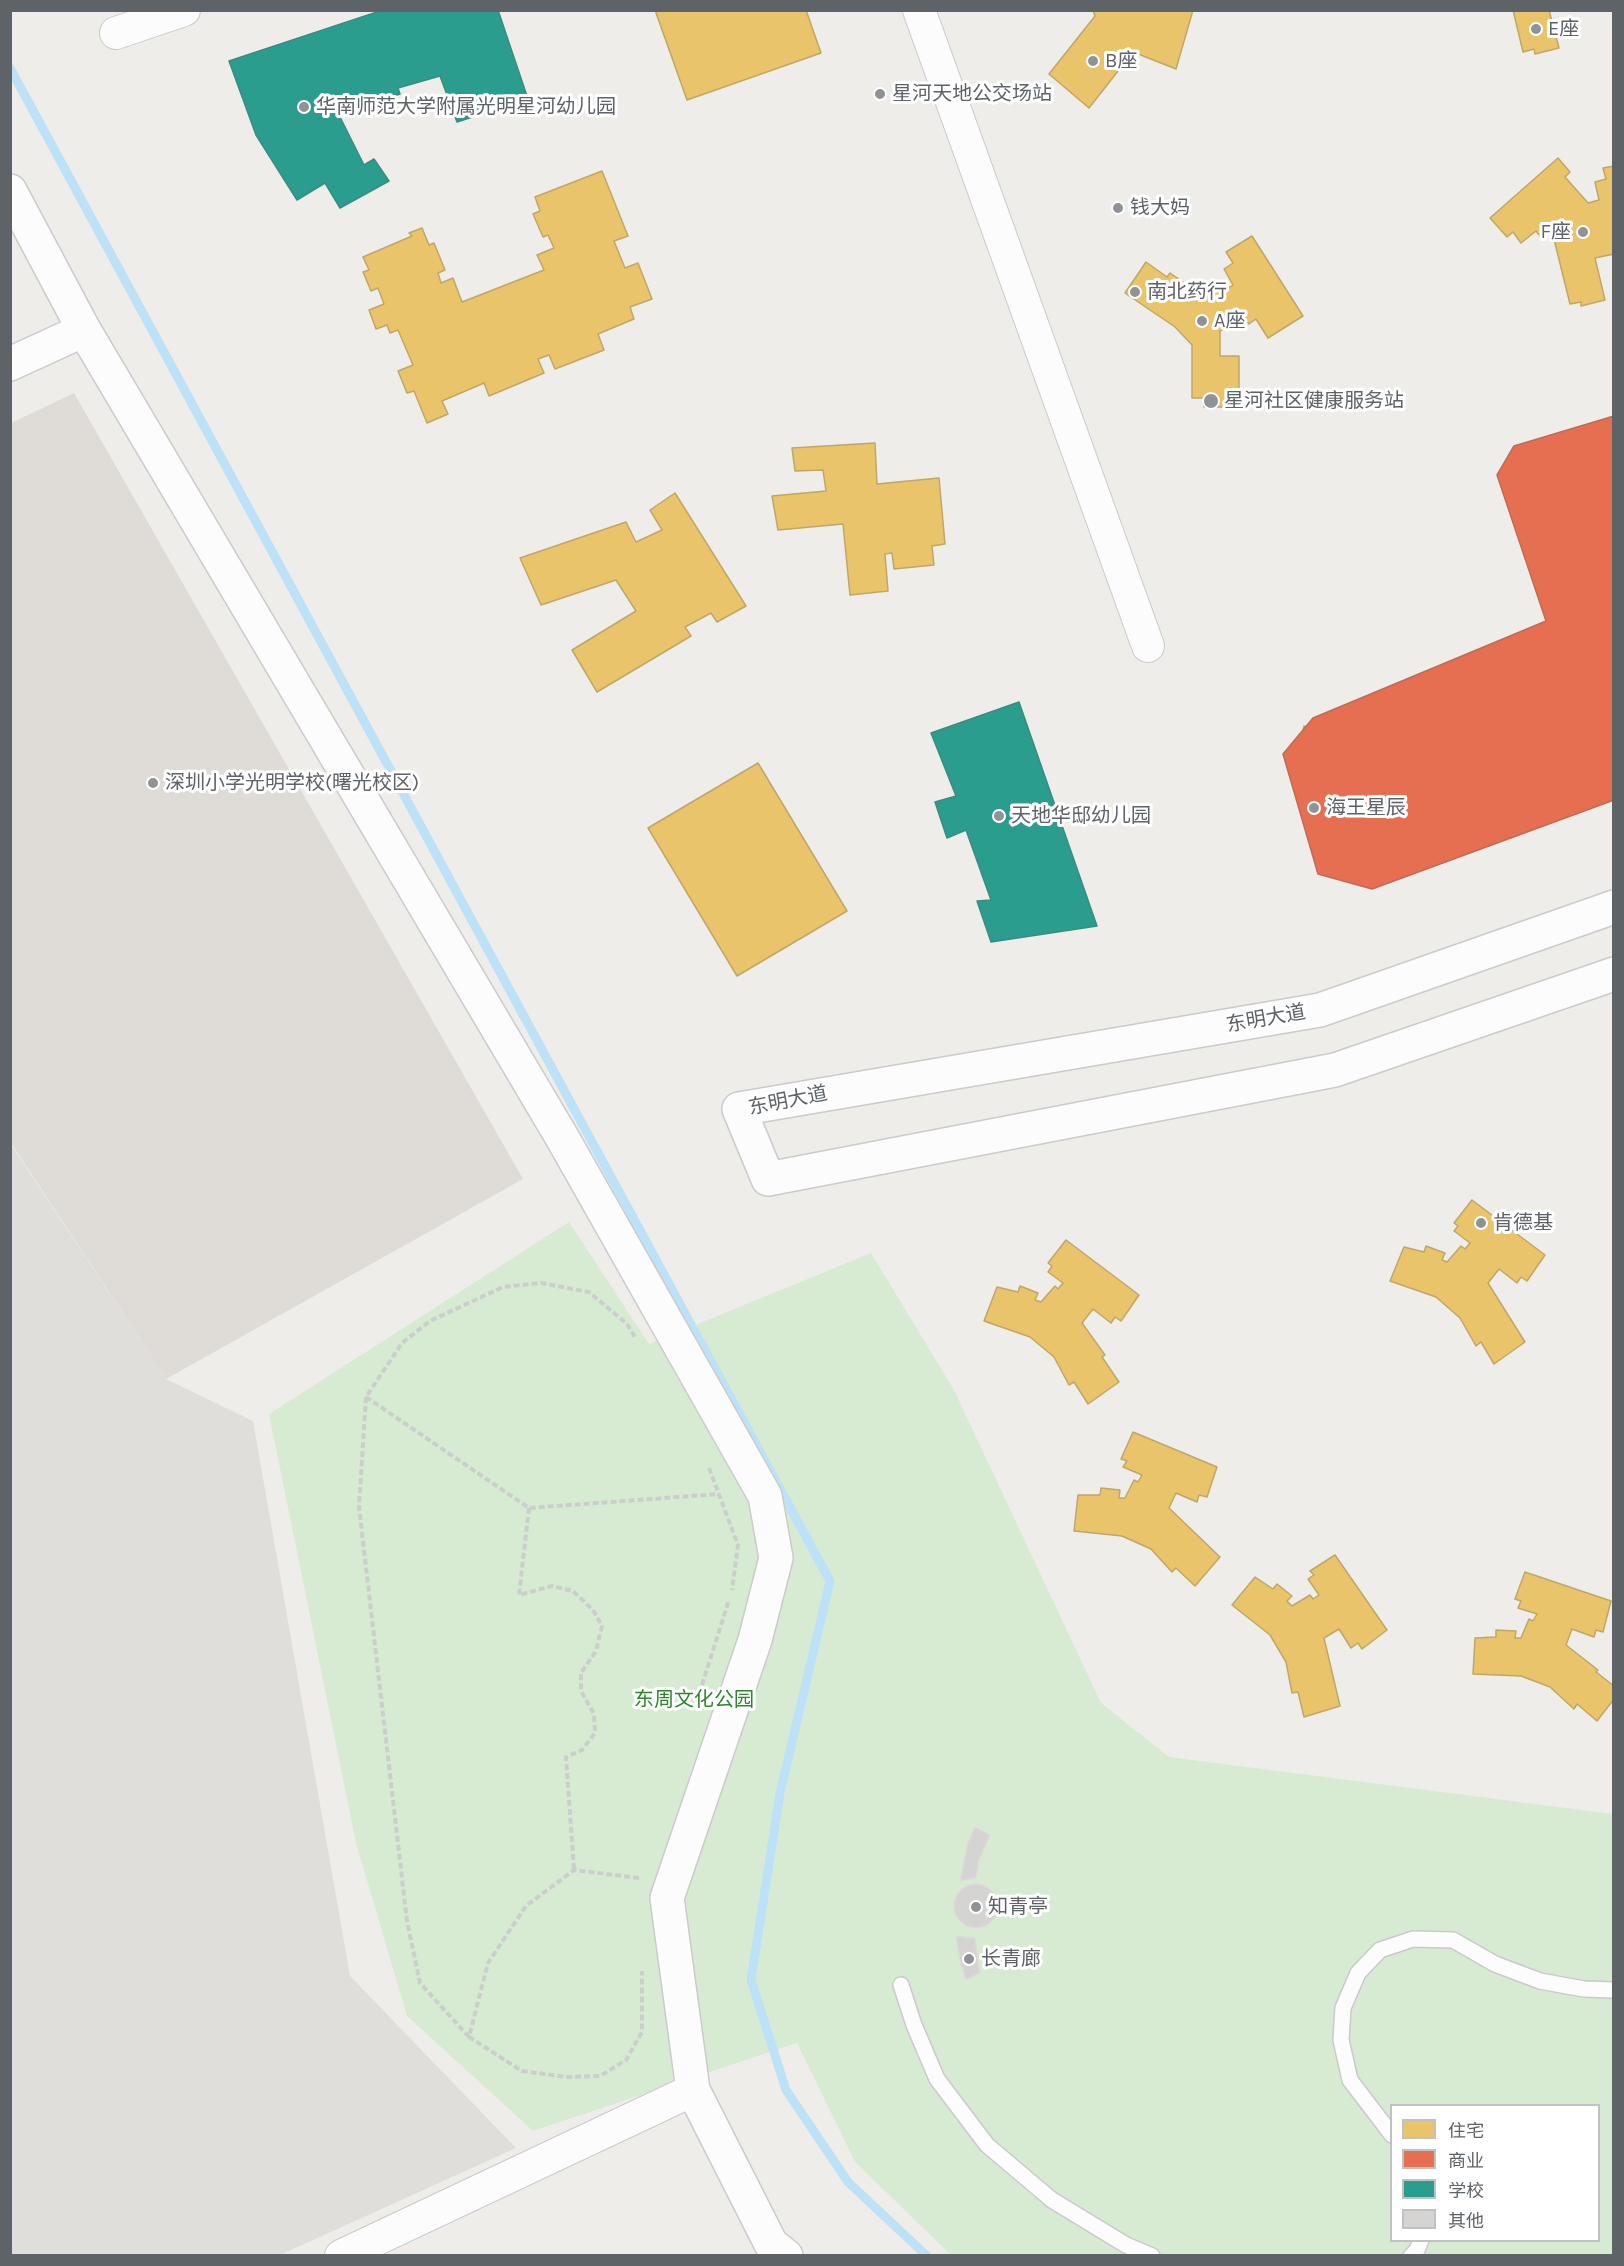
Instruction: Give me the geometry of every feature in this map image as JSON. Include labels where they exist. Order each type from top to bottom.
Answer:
[{"type":"street","points":[[117,33],[184,10]]},
{"type":"street","points":[[919,10],[1148,646]]},
{"type":"street","points":[[10,191],[84,330],[562,1138],[765,1496],[776,1558],[755,1640],[667,1898],[693,2091],[771,2244],[786,2256]]},
{"type":"street","points":[[10,364],[84,330]]},
{"type":"street","name":"东明大道","points":[[1614,907],[1320,1010],[740,1109],[768,1179],[1335,1070],[1614,974]]},
{"type":"street","points":[[341,2256],[693,2091]]},
{"type":"lane","points":[[1390,2133],[1366,2105],[1350,2080],[1341,2040],[1343,2008],[1354,1982],[1358,1973],[1380,1950],[1413,1939],[1453,1940],[1495,1964],[1540,1981],[1584,1989],[1614,1990]]},
{"type":"lane","points":[[901,1985],[914,2025],[937,2079],[987,2145],[1052,2200],[1126,2245],[1152,2256]]},
{"type":"lane","points":[[1411,2256],[1421,2242]]},
{"type":"path","points":[[638,1343],[627,1324],[589,1292],[541,1283],[503,1287],[430,1321],[402,1343],[366,1397],[359,1507],[407,1921],[420,1983],[469,2037],[522,2071],[567,2078],[600,2076],[626,2060],[642,2032],[642,1967]]},
{"type":"path","points":[[366,1397],[529,1508],[719,1494]]},
{"type":"path","points":[[699,1696],[731,1593],[738,1545],[708,1466]]},
{"type":"path","points":[[529,1508],[519,1594],[552,1586],[573,1591],[593,1610],[602,1626],[596,1651],[581,1673],[581,1691],[594,1714],[595,1733],[582,1750],[566,1757],[574,1870]]},
{"type":"path","points":[[469,2037],[488,1963],[526,1906],[574,1870],[672,1883]]},
{"type":"shaded area","name":"深圳小学光明学校(曙光校区)","points":[[74,393],[523,1179],[166,1379],[11,1143],[11,423]]},
{"type":"shaded area","points":[[10,1143],[166,1379],[253,1421],[350,1976],[516,2148],[280,2255],[11,2255]]},
{"type":"green space","name":"东周文化公园","points":[[569,1222],[649,1344],[871,1253],[954,1390],[1101,1703],[1169,1757],[1613,1814],[1613,2255],[951,2255],[855,2162],[797,2043],[533,2131],[407,2016],[356,1843],[269,1414]]},
{"type":"building: 住宅","points":[[655,10],[806,10],[821,53],[687,100]]},
{"type":"building: 住宅","name":"B座","points":[[1093,10],[1193,10],[1176,69],[1133,52],[1089,108],[1049,74],[1095,16]]},
{"type":"building: 住宅","name":"E座","points":[[1513,10],[1549,10],[1559,48],[1535,54],[1534,49],[1523,52]]},
{"type":"building: 住宅","name":"F座","points":[[1558,158],[1570,172],[1565,177],[1588,203],[1599,200],[1595,182],[1606,179],[1603,168],[1614,166],[1614,254],[1595,258],[1605,300],[1581,306],[1581,302],[1570,304],[1551,227],[1540,236],[1536,231],[1521,243],[1513,232],[1507,237],[1490,218]]},
{"type":"building: 住宅","points":[[602,171],[628,236],[614,241],[625,268],[638,263],[652,299],[630,307],[634,319],[598,334],[604,350],[555,369],[549,355],[538,359],[544,373],[489,396],[484,383],[442,401],[448,414],[427,423],[414,391],[407,393],[398,371],[413,365],[398,330],[390,333],[387,325],[376,329],[369,310],[384,304],[378,288],[371,291],[363,272],[369,270],[363,257],[412,236],[409,233],[422,228],[429,245],[434,243],[445,270],[438,273],[441,283],[453,278],[462,302],[544,270],[537,255],[554,248],[548,235],[543,237],[533,214],[540,211],[535,197]]},
{"type":"building: 住宅","name":"A座","points":[[1252,236],[1303,316],[1268,338],[1256,319],[1249,324],[1244,316],[1220,331],[1220,356],[1239,356],[1239,395],[1226,395],[1226,407],[1204,407],[1204,398],[1192,398],[1192,345],[1175,327],[1125,293],[1146,262],[1167,277],[1170,273],[1204,296],[1218,288],[1221,293],[1233,285],[1224,269],[1233,263],[1226,252]]},
{"type":"building: 住宅","points":[[875,443],[877,484],[939,478],[945,544],[932,546],[934,565],[894,569],[892,553],[885,554],[888,591],[850,595],[843,524],[778,530],[772,496],[826,491],[823,470],[795,471],[792,448]]},
{"type":"building: 住宅","points":[[1567,451],[1578,460],[1584,453],[1598,464],[1600,460],[1605,464],[1575,500],[1590,513],[1614,508],[1614,545],[1612,537],[1602,539],[1601,533],[1584,537],[1581,527],[1564,513],[1551,529],[1541,520],[1537,526],[1517,510]]},
{"type":"building: 住宅","points":[[675,493],[746,606],[717,622],[711,613],[685,627],[691,636],[597,692],[572,650],[636,611],[616,580],[541,605],[520,558],[626,522],[636,542],[662,530],[650,510]]},
{"type":"building: 住宅","points":[[1614,694],[1614,750],[1597,754],[1584,701]]},
{"type":"building: 住宅","points":[[1376,699],[1460,721],[1453,752],[1449,751],[1445,764],[1430,760],[1425,773],[1413,769],[1409,800],[1436,788],[1448,826],[1370,860],[1358,831],[1365,829],[1361,820],[1381,811],[1392,817],[1397,801],[1311,780],[1314,767],[1296,762],[1304,726],[1367,743]]},
{"type":"building: 住宅","points":[[758,763],[847,911],[737,976],[648,828]]},
{"type":"building: 住宅","points":[[1472,1200],[1545,1255],[1527,1281],[1521,1277],[1517,1283],[1499,1269],[1488,1283],[1525,1342],[1494,1364],[1481,1342],[1476,1346],[1460,1318],[1436,1297],[1390,1281],[1404,1247],[1424,1252],[1426,1246],[1445,1253],[1442,1260],[1447,1262],[1461,1246],[1465,1249],[1470,1243],[1454,1231],[1458,1226],[1454,1223]]},
{"type":"building: 住宅","points":[[1066,1240],[1139,1295],[1121,1321],[1115,1317],[1111,1323],[1093,1309],[1082,1323],[1105,1355],[1102,1357],[1119,1382],[1088,1404],[1074,1382],[1069,1385],[1054,1357],[1030,1337],[984,1321],[997,1287],[1018,1292],[1020,1286],[1038,1293],[1035,1300],[1041,1302],[1055,1286],[1058,1289],[1063,1283],[1048,1272],[1052,1266],[1048,1263]]},
{"type":"building: 住宅","points":[[1133,1432],[1217,1467],[1207,1497],[1199,1495],[1197,1502],[1176,1493],[1169,1508],[1220,1557],[1195,1586],[1176,1568],[1172,1572],[1151,1549],[1122,1536],[1074,1531],[1078,1495],[1100,1495],[1101,1488],[1120,1490],[1119,1498],[1125,1498],[1134,1480],[1138,1482],[1142,1475],[1123,1467],[1127,1461],[1121,1459]]},
{"type":"building: 住宅","points":[[1335,1555],[1387,1630],[1362,1649],[1358,1643],[1351,1648],[1339,1629],[1324,1638],[1340,1706],[1304,1717],[1298,1692],[1292,1693],[1286,1662],[1270,1635],[1232,1605],[1255,1577],[1273,1589],[1277,1584],[1292,1596],[1287,1601],[1292,1606],[1310,1595],[1313,1599],[1319,1595],[1308,1579],[1314,1575],[1310,1571]]},
{"type":"building: 住宅","points":[[1525,1572],[1611,1601],[1603,1632],[1596,1630],[1594,1637],[1572,1629],[1566,1645],[1614,1686],[1614,1699],[1597,1721],[1577,1704],[1574,1709],[1550,1687],[1521,1676],[1473,1674],[1475,1638],[1496,1637],[1496,1630],[1516,1631],[1515,1638],[1521,1638],[1529,1619],[1533,1621],[1537,1614],[1518,1608],[1521,1601],[1515,1599]]},
{"type":"building: 商业","points":[[1614,416],[1614,800],[1372,889],[1318,874],[1283,754],[1313,718],[1546,621],[1497,475],[1514,446]]},
{"type":"building: 学校","name":"华南师范大学附属光明星河幼儿园","points":[[383,10],[498,10],[528,99],[457,122],[440,76],[398,88],[400,94],[339,115],[364,165],[374,159],[389,181],[340,208],[325,183],[297,200],[256,135],[229,61]]},
{"type":"building: 学校","name":"天地华邸幼儿园","points":[[1019,702],[1097,926],[991,942],[977,901],[991,900],[966,830],[947,838],[935,802],[956,796],[931,733]]},
{"type":"building: 其他","points":[[975,1827],[990,1835],[979,1860],[976,1878],[960,1881],[968,1842]]},
{"type":"building: 其他","name":"知青亭","points":[[976,1884],[984,1885],[992,1890],[997,1898],[997,1914],[992,1922],[984,1927],[976,1928],[968,1927],[960,1922],[955,1914],[954,1906],[955,1898],[960,1890],[968,1885]]},
{"type":"building: 其他","name":"长青廊","points":[[956,1936],[975,1938],[980,1973],[966,1980],[960,1962]]},
{"type":"waterway","points":[[10,68],[830,1581],[780,1793],[751,1980],[786,2090],[848,2182],[927,2256]]},
{"type":"place","name":"E座","points":[[1536,29]]},
{"type":"place","name":"B座","points":[[1093,61]]},
{"type":"place","name":"星河天地公交场站","points":[[880,94]]},
{"type":"place","name":"华南师范大学附属光明星河幼儿园","points":[[304,107]]},
{"type":"place","name":"钱大妈","points":[[1118,208]]},
{"type":"place","name":"F座","points":[[1583,232]]},
{"type":"place","name":"南北药行","points":[[1135,292]]},
{"type":"place","name":"A座","points":[[1202,321]]},
{"type":"place","name":"星河社区健康服务站","points":[[1211,401]]},
{"type":"place","name":"深圳小学光明学校(曙光校区)","points":[[153,783]]},
{"type":"place","name":"海王星辰","points":[[1314,808]]},
{"type":"place","name":"天地华邸幼儿园","points":[[999,816]]},
{"type":"place","name":"肯德基","points":[[1481,1223]]},
{"type":"place","name":"知青亭","points":[[976,1907]]},
{"type":"place","name":"长青廊","points":[[969,1959]]}]
